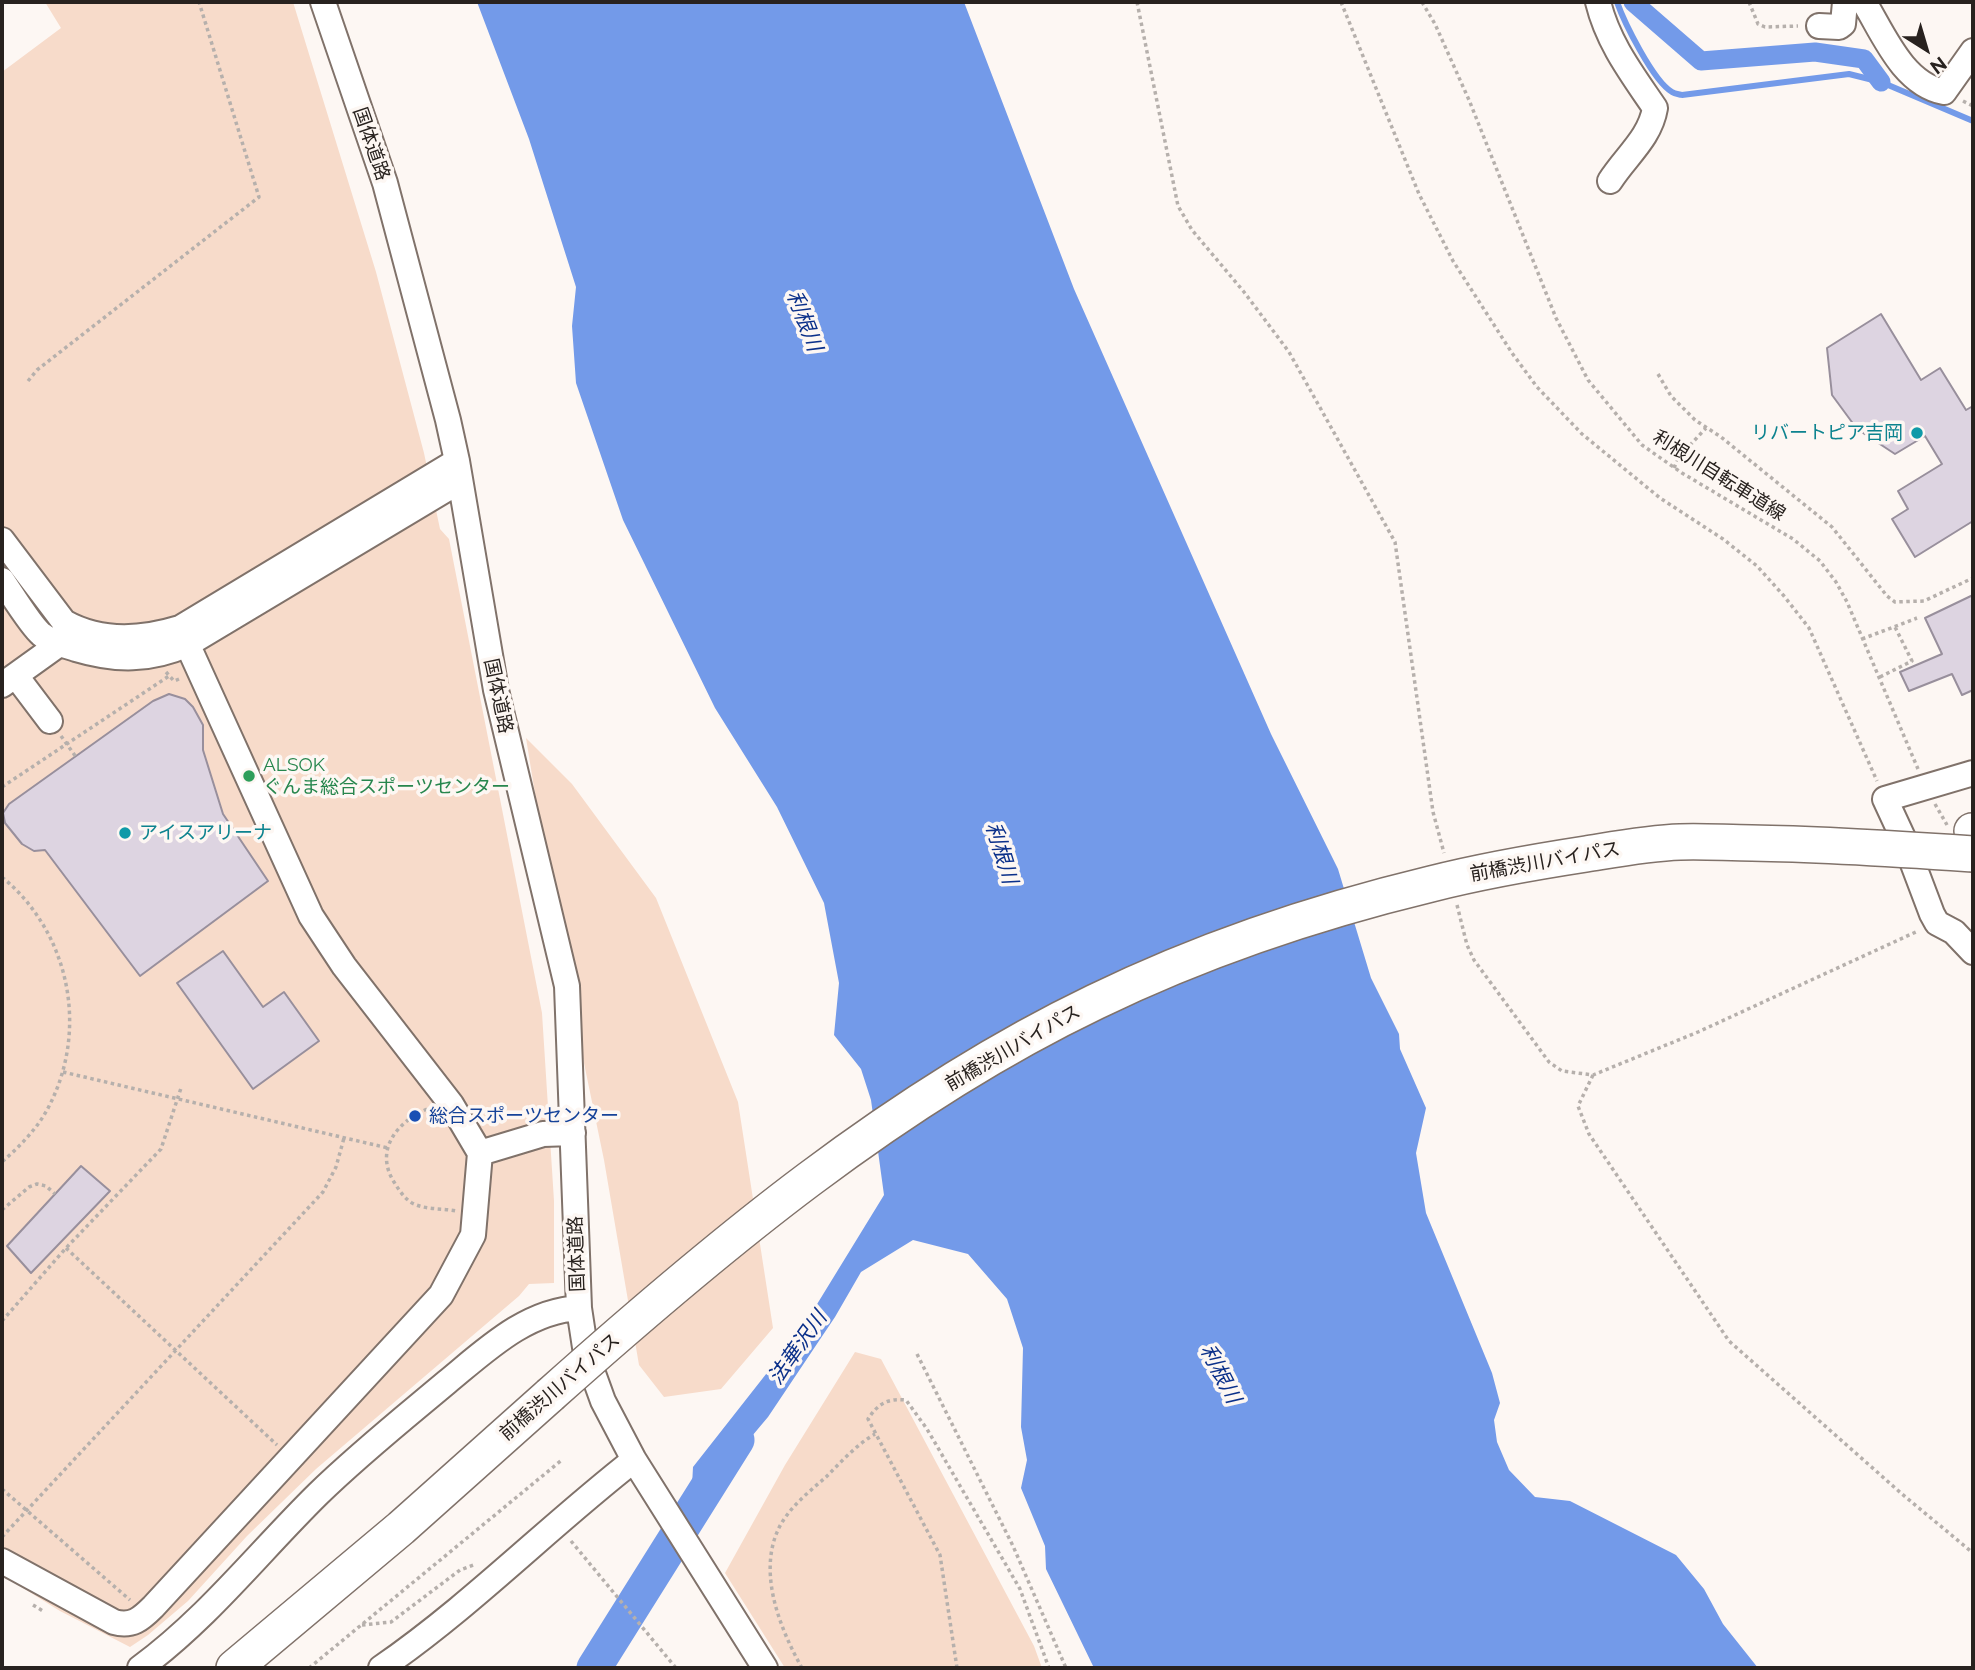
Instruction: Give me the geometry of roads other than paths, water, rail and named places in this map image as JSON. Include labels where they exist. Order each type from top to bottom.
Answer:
[{"type":"highway","name":"前橋渋川バイパス","points":[[234,1668],[401,1528],[678,1284],[856,1147],[969,1072],[1092,1003],[1196,956],[1338,907],[1471,874],[1580,855],[1681,842],[1834,844],[1973,839]]},
{"type":"street","name":"国体道路","points":[[323,2],[385,183],[459,471],[496,690],[567,986],[579,1308],[586,1354],[603,1401],[634,1460],[765,1668]]},
{"type":"street","points":[[1598,2],[1610,38],[1635,81],[1655,108],[1652,123],[1643,139],[1620,164],[1610,181]]},
{"type":"street","points":[[1819,26],[1839,27],[1843,24],[1845,2]]},
{"type":"street","points":[[1864,2],[1895,54],[1913,78],[1932,89],[1944,92],[1973,51]]},
{"type":"street","points":[[2,580],[39,633],[68,637],[184,636],[459,471]]},
{"type":"street","points":[[2,540],[64,622],[68,637]]},
{"type":"street","points":[[2,1561],[114,1622],[124,1625],[138,1622],[442,1296],[473,1235],[480,1153],[451,1104],[344,966],[311,916],[184,636]]},
{"type":"street","points":[[50,721],[9,680],[68,637]]},
{"type":"street","points":[[1973,773],[1928,780],[1885,799],[1905,840],[1937,923],[1954,932],[1973,952]]},
{"type":"street","points":[[480,1153],[543,1134],[573,1133]]},
{"type":"street","points":[[140,1668],[188,1630],[319,1493],[425,1400],[519,1327],[552,1311],[579,1308]]},
{"type":"street","points":[[381,1668],[416,1644],[634,1460]]},
{"type":"water","name":"利根川","points":[[477,2],[964,2],[1074,289],[1271,734],[1338,869],[1371,978],[1399,1034],[1400,1049],[1426,1108],[1416,1153],[1426,1213],[1492,1373],[1500,1403],[1494,1420],[1497,1442],[1509,1470],[1535,1497],[1570,1501],[1676,1555],[1704,1589],[1723,1624],[1758,1668],[1094,1668],[1046,1569],[1045,1546],[1021,1488],[1027,1460],[1021,1427],[1023,1348],[1007,1299],[968,1254],[913,1240],[861,1272],[835,1317],[768,1417],[715,1480],[692,1486],[693,1467],[803,1327],[884,1195],[871,1100],[861,1069],[834,1035],[839,983],[824,903],[777,807],[715,708],[623,520],[576,383],[572,326],[576,287],[529,139]]},
{"type":"waterway","points":[[1617,2],[1648,64],[1664,86],[1674,93],[1682,95],[1849,74],[1881,82],[1973,121]]},
{"type":"waterway","points":[[1633,2],[1701,61],[1815,52],[1864,59],[1881,82]]},
{"type":"waterway","name":"法華沢川","points":[[594,1668],[737,1440]]},
{"type":"place","name":"リバートピア吉岡","points":[[1917,433]]},
{"type":"place","name":"ALSOK ぐんま総合スポーツセンター","points":[[249,776]]},
{"type":"place","name":"アイスアリーナ","points":[[125,833]]},
{"type":"place","name":"総合スポーツセンター","points":[[415,1116]]}]
